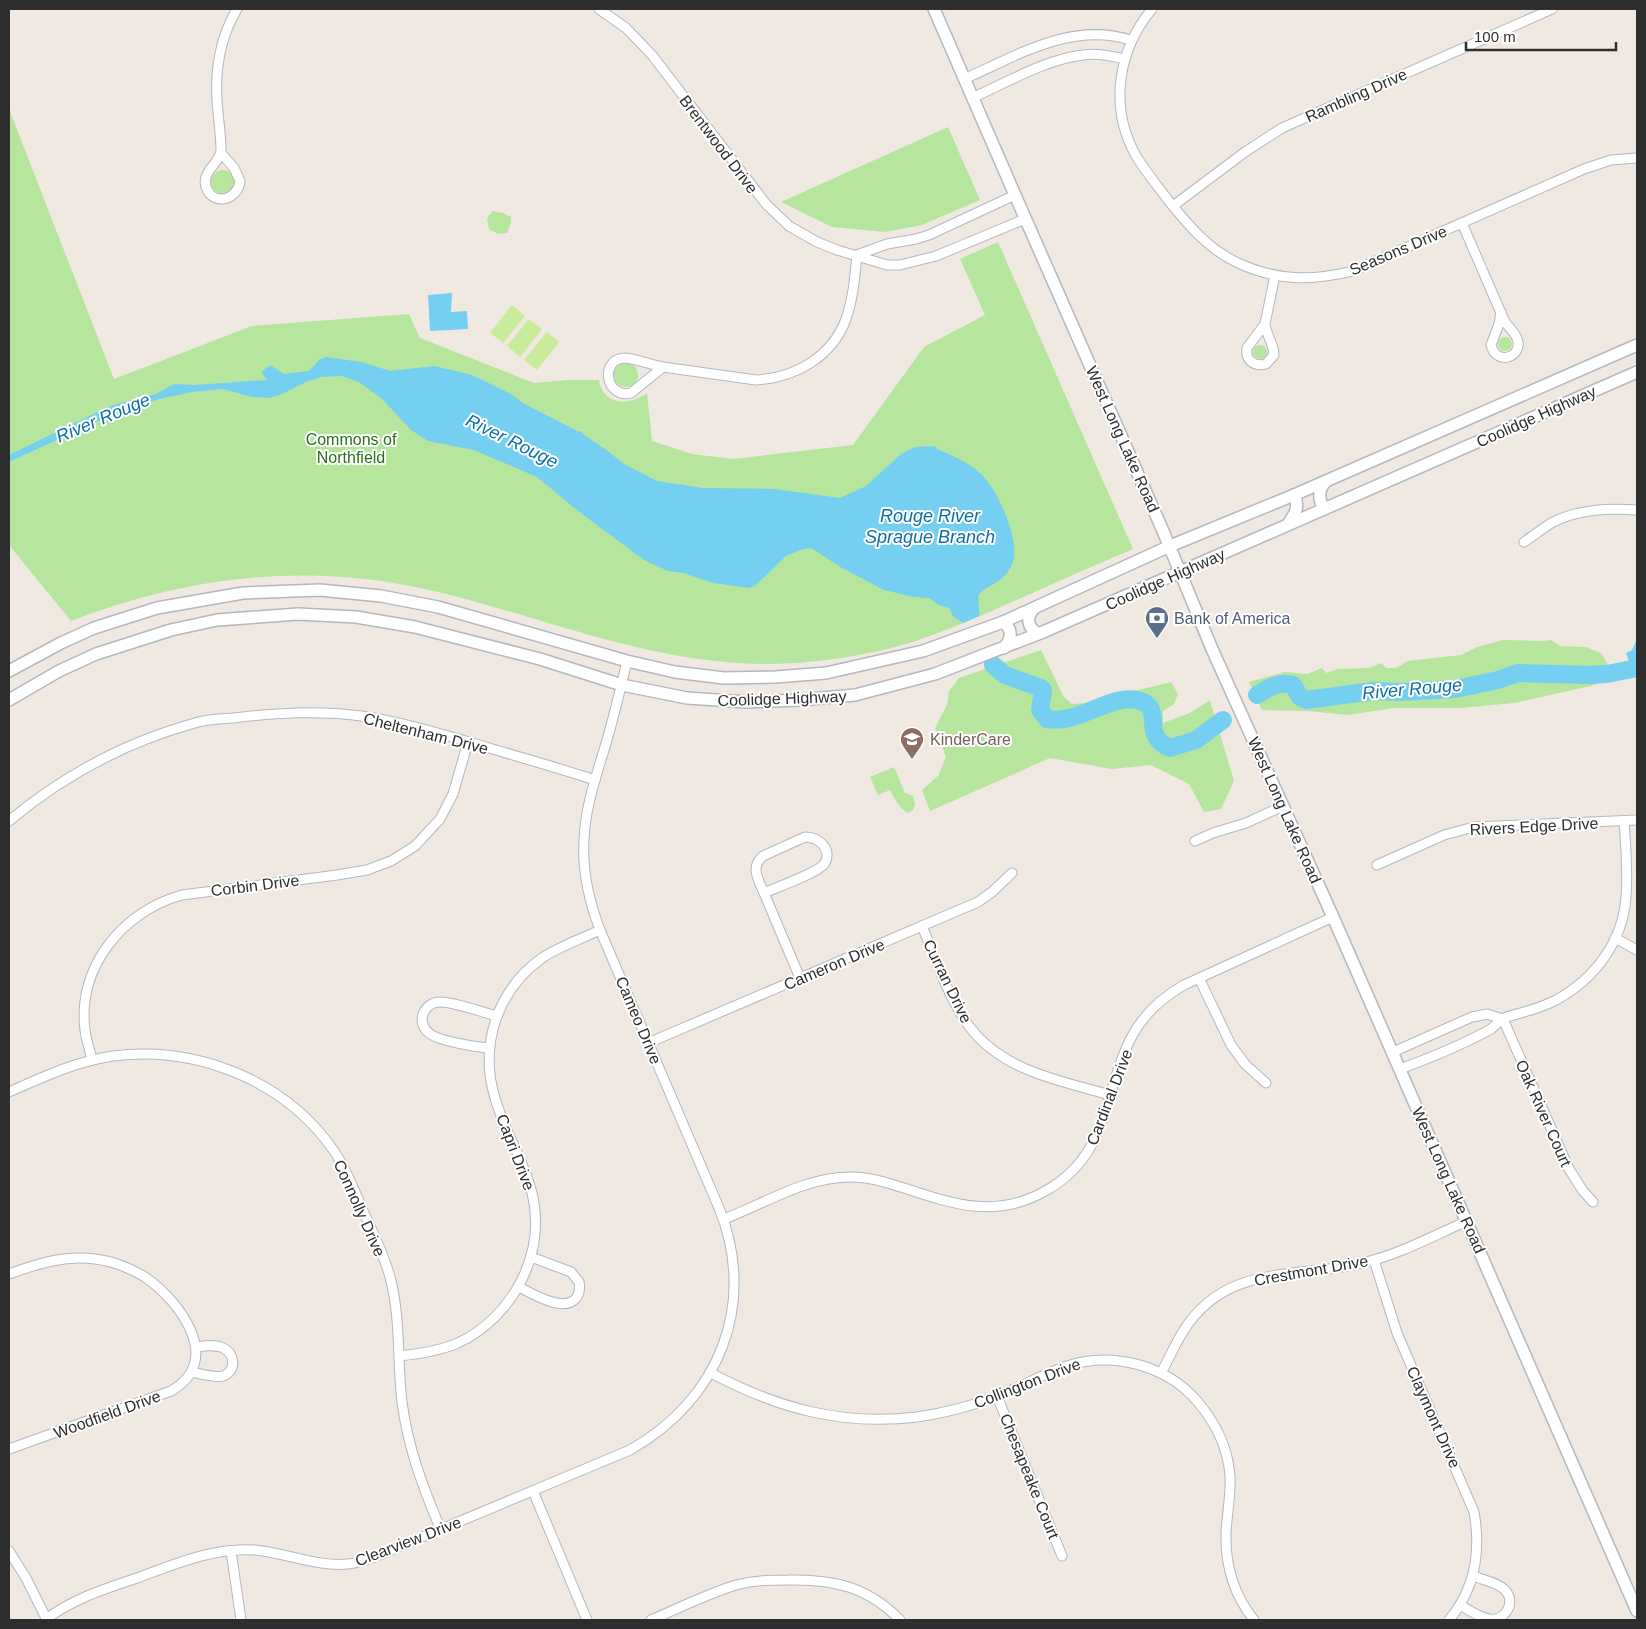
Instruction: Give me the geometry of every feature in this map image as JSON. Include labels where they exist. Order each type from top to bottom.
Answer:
[{"type":"main road","name":"West Long Lake Road","points":[[934,9],[1014,196],[1393,1052],[1637,1611]]},
{"type":"main road","name":"Coolidge Highway","points":[[9,672],[69,639],[94,628],[157,608],[243,593],[282,590],[348,592],[410,601],[438,607],[627,661],[674,672],[724,678],[826,673],[923,651],[1003,622],[1170,546],[1294,495],[1637,345]]},
{"type":"main road","name":"Coolidge Highway","points":[[9,700],[59,671],[96,654],[171,630],[217,620],[298,614],[356,617],[415,627],[540,659],[622,685],[687,698],[732,702],[800,700],[854,695],[936,674],[1038,634],[1637,372]]},
{"type":"main road","points":[[1324,509],[1320,503],[1320,492],[1321,486],[1326,481]]},
{"type":"main road","points":[[1288,524],[1297,510],[1294,495]]},
{"type":"main road","points":[[1034,608],[1028,619],[1032,630],[1038,634]]},
{"type":"main road","points":[[1003,622],[1010,630],[1011,636],[1004,648]]},
{"type":"street","points":[[221,153],[205,180],[210,194],[217,198],[225,199],[237,192],[240,181],[234,168],[221,153],[217,100],[218,63],[225,35],[237,9]]},
{"type":"street","name":"Brentwood Drive","points":[[599,9],[626,28],[647,50],[750,185],[776,216],[801,234],[817,242],[887,265],[910,264],[936,256],[1025,219]]},
{"type":"street","name":"Seasons Drive","points":[[1152,9],[1131,40],[1120,80],[1120,106],[1129,142],[1143,167],[1194,232],[1216,250],[1236,262],[1275,275],[1312,278],[1353,271],[1584,169],[1611,160],[1637,158]]},
{"type":"street","name":"Rambling Drive","points":[[1173,206],[1245,152],[1282,128],[1552,9]]},
{"type":"street","points":[[964,78],[1031,49],[1062,38],[1098,34],[1120,36],[1131,40]]},
{"type":"street","points":[[972,98],[1044,65],[1067,58],[1082,55],[1101,55],[1125,59]]},
{"type":"street","points":[[663,367],[631,393],[617,392],[608,382],[607,376],[610,366],[622,358],[648,365],[663,367],[756,380],[790,374],[809,364],[832,344],[845,321],[853,289],[857,255],[887,244],[916,240],[1014,196]]},
{"type":"street","points":[[1462,224],[1501,312],[1508,326],[1516,335],[1519,345],[1514,353],[1507,357],[1494,352],[1491,345],[1499,324],[1501,312]]},
{"type":"street","points":[[1265,324],[1275,275]]},
{"type":"street","points":[[1524,542],[1552,523],[1577,513],[1607,508],[1637,510]]},
{"type":"street","name":"Cameo Drive","points":[[627,661],[586,814],[584,852],[587,887],[600,930],[724,1219],[730,1240],[734,1269],[734,1296],[726,1337],[710,1373]]},
{"type":"street","name":"Cheltenham Drive","points":[[9,821],[48,791],[88,766],[139,742],[197,722],[274,713],[312,712],[374,718],[468,742],[595,780]]},
{"type":"street","name":"Corbin Drive","points":[[92,1060],[85,1029],[87,993],[101,956],[115,935],[126,924],[158,903],[182,895],[337,875],[367,870],[391,861],[415,846],[440,819],[453,794],[468,742]]},
{"type":"street","points":[[1195,841],[1246,823],[1283,806]]},
{"type":"street","name":"Rivers Edge Drive","points":[[1377,865],[1444,836],[1474,827],[1637,820]]},
{"type":"street","points":[[1400,1069],[1479,1035],[1493,1028],[1503,1019],[1542,1006],[1570,992],[1596,968],[1610,950],[1624,912],[1626,896],[1624,821]]},
{"type":"street","points":[[764,893],[822,867],[827,854],[821,842],[815,838],[806,838],[763,856],[756,864],[755,871],[764,893],[800,978]]},
{"type":"street","name":"Cameron Drive","points":[[648,1043],[978,902],[1012,873]]},
{"type":"street","name":"Cardinal Drive","points":[[724,1219],[811,1183],[838,1177],[878,1180],[939,1200],[967,1206],[1002,1206],[1020,1202],[1047,1190],[1075,1168],[1093,1144],[1100,1130],[1125,1052],[1144,1018],[1163,999],[1199,978],[1333,917]]},
{"type":"street","name":"Curran Drive","points":[[922,926],[956,1005],[975,1034],[990,1049],[1023,1068],[1111,1095]]},
{"type":"street","name":"Capri Drive","points":[[399,1356],[430,1352],[470,1337],[503,1310],[519,1287],[531,1257],[536,1223],[533,1195],[495,1099],[489,1072],[489,1048],[497,1016],[505,998],[515,984],[537,962],[558,949],[600,930]]},
{"type":"street","points":[[1615,938],[1637,950]]},
{"type":"street","points":[[1199,978],[1231,1045],[1245,1064],[1266,1083]]},
{"type":"street","points":[[489,1048],[477,1047],[434,1036],[425,1029],[422,1015],[430,1005],[440,1002],[497,1016]]},
{"type":"street","points":[[1393,1052],[1472,1018],[1487,1014],[1503,1019]]},
{"type":"street","name":"Oak River Court","points":[[1503,1019],[1569,1169],[1583,1191],[1593,1202]]},
{"type":"street","name":"Connolly Drive","points":[[9,1092],[51,1073],[92,1060],[128,1055],[160,1054],[215,1065],[256,1082],[286,1101],[304,1118],[328,1143],[341,1162],[390,1277],[394,1299],[402,1401],[410,1445],[420,1481],[441,1530]]},
{"type":"street","name":"Crestmont Drive","points":[[1161,1374],[1184,1329],[1214,1298],[1227,1290],[1256,1278],[1330,1269],[1374,1260],[1467,1221]]},
{"type":"street","points":[[519,1287],[563,1305],[573,1302],[579,1294],[579,1282],[571,1272],[531,1257]]},
{"type":"street","points":[[9,1274],[33,1265],[69,1258],[96,1259],[127,1268],[153,1283],[174,1304],[188,1326],[196,1347],[193,1369],[222,1376],[228,1374],[233,1365],[233,1358],[230,1352],[223,1347],[196,1347]]},
{"type":"street","name":"Claymont Drive","points":[[1374,1260],[1398,1333],[1471,1502],[1477,1527],[1478,1543],[1472,1576],[1460,1605],[1449,1620]]},
{"type":"street","name":"Collington Drive","points":[[710,1373],[784,1405],[810,1412],[856,1418],[894,1419],[953,1410],[998,1396],[1054,1370],[1082,1361],[1124,1361],[1149,1367],[1185,1389],[1209,1417],[1219,1434],[1228,1461],[1230,1476],[1226,1532],[1227,1559],[1235,1588],[1254,1620]]},
{"type":"street","name":"Woodfield Drive","points":[[9,1449],[171,1391],[180,1386],[193,1369]]},
{"type":"street","name":"Clearview Drive","points":[[46,1620],[78,1600],[193,1558],[231,1551],[254,1550],[323,1564],[346,1564],[377,1556],[618,1455],[647,1440],[663,1429],[685,1408],[695,1397],[710,1373]]},
{"type":"street","name":"Chesapeake Court","points":[[998,1396],[1062,1556]]},
{"type":"street","points":[[533,1491],[587,1620]]},
{"type":"street","points":[[9,1551],[26,1578],[46,1620]]},
{"type":"street","points":[[231,1551],[241,1620]]},
{"type":"street","points":[[1460,1605],[1491,1620],[1502,1617],[1509,1608],[1509,1597],[1504,1589],[1472,1576]]},
{"type":"street","points":[[652,1620],[736,1585],[754,1581],[806,1579],[834,1582],[857,1590],[882,1604],[900,1620]]},
{"type":"green space","name":"Commons of Northfield","points":[[9,109],[114,379],[252,326],[409,314],[420,338],[534,383],[599,380],[606,395],[618,401],[633,400],[647,393],[652,441],[692,454],[733,459],[853,445],[924,347],[985,315],[960,259],[998,242],[1133,549],[974,619],[922,639],[855,656],[799,663],[720,662],[678,656],[596,637],[434,591],[388,582],[341,577],[296,575],[250,578],[205,584],[160,593],[71,621],[9,545]]},
{"type":"green space","points":[[948,127],[980,200],[922,225],[885,232],[832,227],[781,202]]},
{"type":"green space","points":[[223,170],[232,173],[235,182],[232,191],[223,194],[214,191],[211,182],[214,173]]},
{"type":"green space","points":[[493,211],[511,217],[507,233],[498,234],[489,229],[487,218]]},
{"type":"green space","points":[[512,305],[525,316],[503,343],[490,333]]},
{"type":"green space","points":[[529,319],[542,329],[520,357],[507,346]]},
{"type":"green space","points":[[547,332],[559,342],[537,370],[524,360]]},
{"type":"green space","points":[[1502,337],[1508,337],[1512,344],[1508,351],[1502,351],[1498,347],[1498,341]]},
{"type":"green space","points":[[1257,345],[1263,345],[1267,352],[1263,359],[1257,359],[1253,355],[1253,349]]},
{"type":"green space","points":[[626,363],[631,364],[637,370],[637,380],[631,386],[626,387],[621,386],[615,380],[614,375],[615,370],[621,364]]},
{"type":"green space","points":[[1503,640],[1551,640],[1560,646],[1586,647],[1601,653],[1607,662],[1613,679],[1514,703],[1460,708],[1394,708],[1348,715],[1308,711],[1262,710],[1249,682],[1285,672],[1307,674],[1322,668],[1326,673],[1338,669],[1368,668],[1382,663],[1386,668],[1396,668],[1408,661],[1461,655],[1477,647]]},
{"type":"green space","points":[[1041,650],[1064,697],[1072,704],[1085,703],[1171,682],[1178,694],[1174,704],[1163,711],[1163,723],[1190,713],[1210,700],[1234,781],[1221,809],[1204,812],[1189,784],[1151,765],[1112,769],[1050,758],[930,811],[922,790],[938,776],[946,757],[935,728],[947,705],[949,691],[959,678]]},
{"type":"green space","points":[[894,767],[905,793],[913,796],[915,804],[913,810],[908,813],[895,800],[890,790],[878,795],[870,777]]},
{"type":"water","points":[[452,293],[451,312],[467,311],[468,329],[430,331],[428,295]]},
{"type":"water","name":"Rouge River Sprague Branch","points":[[326,357],[361,362],[390,371],[434,366],[472,375],[511,394],[523,403],[579,432],[581,431],[624,464],[657,481],[703,488],[774,489],[840,498],[866,486],[901,454],[915,447],[935,446],[937,449],[970,465],[987,480],[994,490],[1011,529],[1014,543],[1012,564],[1001,579],[979,594],[979,616],[963,623],[953,616],[949,608],[939,605],[929,598],[914,597],[884,590],[842,568],[811,548],[786,556],[755,586],[749,588],[713,583],[683,573],[668,571],[644,560],[578,511],[537,477],[474,450],[428,441],[411,430],[382,399],[359,382],[342,376],[321,377],[269,398],[252,397],[223,389],[192,392],[159,399],[109,416],[9,462],[9,455],[110,406],[156,394],[174,384],[194,385],[267,380],[261,372],[270,365],[284,374],[309,371],[319,360]]},
{"type":"water","points":[[1637,639],[1637,677],[1634,677],[1626,653],[1632,650]]},
{"type":"waterway","name":"River Rouge","points":[[993,665],[1005,675],[1041,688],[1043,690],[1040,710],[1047,719],[1059,720],[1121,700],[1132,699],[1149,706],[1152,711],[1156,737],[1161,743],[1170,748],[1196,740],[1223,720]]},
{"type":"waterway","name":"River Rouge","points":[[1257,695],[1283,684],[1293,685],[1300,697],[1306,700],[1374,691],[1401,692],[1455,689],[1498,680],[1518,673],[1590,675],[1607,674],[1637,668]]},
{"type":"place","name":"Bank of America","points":[[1157,639]]},
{"type":"place","name":"KinderCare","points":[[912,760]]}]
